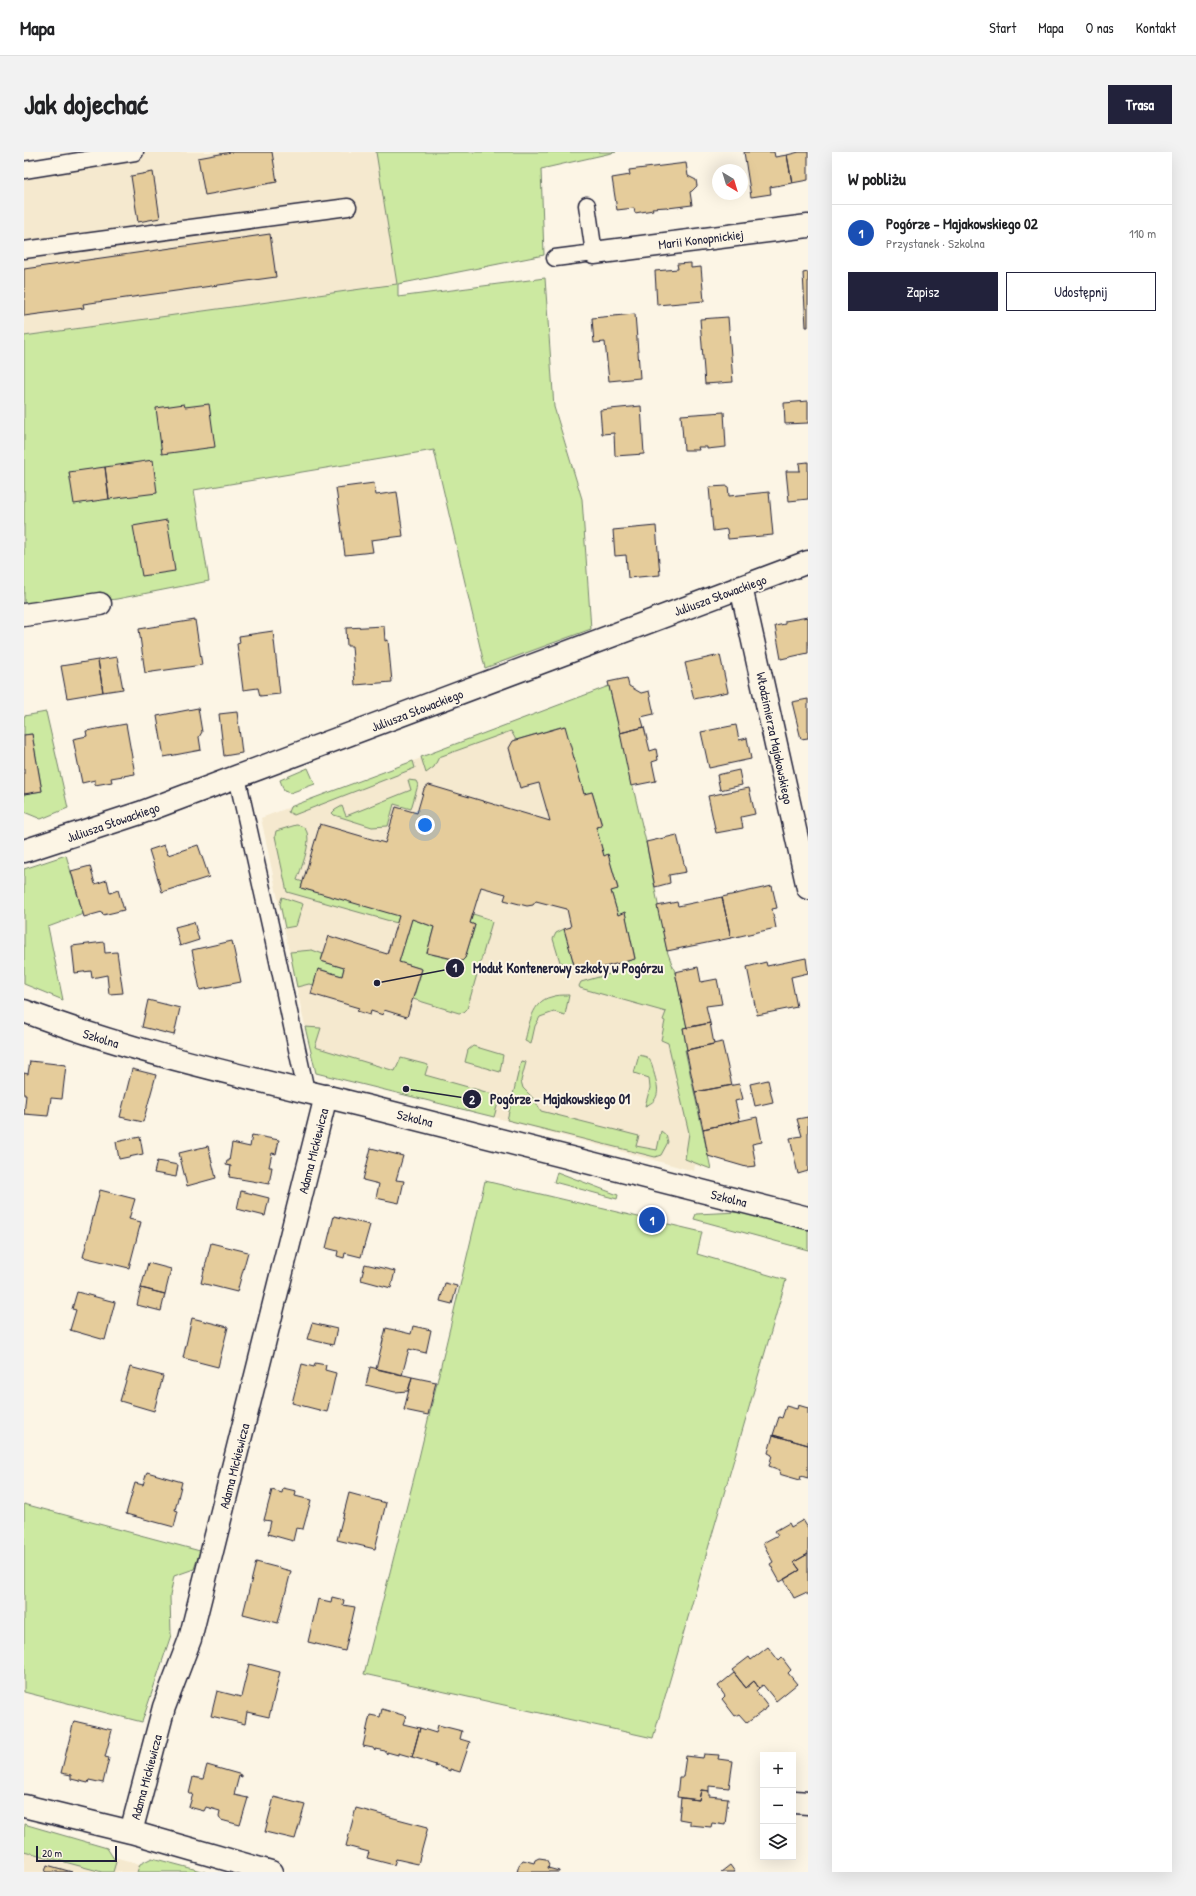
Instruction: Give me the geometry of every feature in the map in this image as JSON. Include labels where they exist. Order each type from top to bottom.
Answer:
[{"type":"street","name":"Marii Konopnickiej","points":[[594,253],[808,226]]},
{"type":"street","name":"Juliusza Słowackiego","points":[[24,851],[140,813],[808,562]]},
{"type":"street","name":"Włodzimierza Majakowskiego","points":[[741,587],[808,888]]},
{"type":"street","points":[[24,615],[100,604]]},
{"type":"street","name":"Szkolna","points":[[24,1012],[126,1046],[808,1218]]},
{"type":"street","name":"Adama Mickiewicza","points":[[131,1832],[164,1707],[190,1639],[326,1096]]},
{"type":"street","name":"Adama Mickiewicza","points":[[24,1806],[131,1832],[271,1872]]},
{"type":"lane","points":[[24,170],[134,152]]},
{"type":"lane","points":[[555,258],[594,253],[587,205]]},
{"type":"lane","points":[[24,250],[348,207]]},
{"type":"lane","points":[[237,777],[274,938],[306,1091]]},
{"type":"shaded area","points":[[82,152],[376,152],[398,284],[24,336],[24,161]]},
{"type":"shaded area","points":[[608,688],[681,1008],[687,1049],[685,1050],[710,1169],[695,1165],[694,1171],[315,1069],[302,1013],[261,818]]},
{"type":"shaded area","points":[[24,1832],[154,1868],[153,1872],[24,1872]]},
{"type":"green space","points":[[376,152],[616,152],[541,169],[544,255],[398,284],[398,297],[545,278],[554,407],[582,499],[591,629],[485,668],[434,450],[194,490],[209,581],[117,599],[24,611],[24,336],[397,284]]},
{"type":"green space","points":[[609,686],[646,842],[667,951],[675,972],[687,1027],[683,1028],[687,1050],[685,1050],[711,1169],[685,1159],[689,1133],[668,1043],[661,1040],[665,1021],[663,1020],[666,1012],[580,988],[579,986],[581,982],[627,969],[626,962],[635,958],[625,913],[618,915],[611,891],[618,888],[608,855],[604,856],[596,827],[602,825],[592,792],[584,794],[564,726],[516,740],[511,731],[439,757],[434,767],[426,773],[421,757]]},
{"type":"green space","points":[[46,712],[68,808],[41,819],[24,812],[24,794],[42,791],[32,734],[24,735],[24,716]]},
{"type":"green space","points":[[413,761],[415,768],[294,815],[288,812],[290,807]]},
{"type":"green space","points":[[308,768],[315,784],[290,793],[284,791],[280,780]]},
{"type":"green space","points":[[408,780],[416,781],[418,785],[411,809],[394,804],[388,826],[372,827],[334,815],[332,813],[342,806],[346,816],[411,790]]},
{"type":"green space","points":[[296,825],[303,827],[307,832],[308,839],[305,857],[297,880],[303,882],[301,888],[396,914],[399,916],[397,923],[287,892],[275,836],[276,831]]},
{"type":"green space","points":[[66,855],[83,914],[48,927],[63,1000],[24,984],[24,869]]},
{"type":"green space","points":[[282,897],[303,904],[296,926],[285,928],[280,904]]},
{"type":"green space","points":[[473,914],[489,919],[492,922],[467,1009],[464,1012],[459,1013],[413,999],[422,969],[399,962],[412,919],[434,927],[427,953],[459,961],[465,958],[475,925],[470,923]]},
{"type":"green space","points":[[564,929],[574,963],[568,965],[560,962],[553,939],[556,933]]},
{"type":"green space","points":[[312,950],[323,954],[321,961],[344,968],[342,976],[319,969],[314,985],[309,984],[297,987],[290,952]]},
{"type":"green space","points":[[569,995],[565,1015],[554,1012],[540,1017],[535,1026],[531,1044],[525,1041],[532,1014],[539,1003],[553,996]]},
{"type":"green space","points":[[305,1027],[321,1028],[315,1047],[395,1071],[401,1058],[428,1065],[425,1075],[500,1096],[494,1117],[316,1073]]},
{"type":"green space","points":[[473,1046],[503,1055],[500,1072],[465,1062],[468,1050]]},
{"type":"green space","points":[[639,1055],[647,1057],[650,1061],[657,1083],[656,1097],[645,1106],[650,1088],[649,1078],[634,1073]]},
{"type":"green space","points":[[521,1061],[526,1062],[521,1081],[523,1088],[534,1099],[541,1111],[639,1136],[636,1146],[657,1150],[661,1131],[666,1135],[668,1142],[661,1155],[655,1157],[507,1120]]},
{"type":"green space","points":[[557,1172],[618,1195],[617,1199],[554,1182]]},
{"type":"green space","points":[[485,1181],[702,1232],[697,1254],[786,1280],[653,1738],[364,1674],[417,1466]]},
{"type":"green space","points":[[739,1212],[808,1229],[808,1250],[694,1219],[696,1214]]},
{"type":"green space","points":[[24,1504],[200,1551],[194,1569],[174,1576],[170,1596],[171,1635],[142,1722],[24,1692]]},
{"type":"green space","points":[[24,1824],[107,1848],[116,1862],[113,1872],[102,1872],[24,1851]]},
{"type":"green space","points":[[152,1858],[205,1872],[137,1872],[140,1864]]},
{"type":"building","points":[[231,152],[272,152],[277,182],[205,195],[198,158]]},
{"type":"building","points":[[744,152],[774,152],[775,157],[787,155],[792,183],[770,187],[771,194],[751,197],[748,178],[748,164],[746,164]]},
{"type":"building","points":[[799,152],[808,152],[808,180],[792,183],[787,155]]},
{"type":"building","points":[[686,163],[688,176],[696,180],[697,186],[690,192],[692,205],[652,208],[653,210],[635,213],[634,208],[617,210],[612,178],[630,175],[629,170]]},
{"type":"building","points":[[153,172],[160,218],[138,222],[131,176]]},
{"type":"building","points":[[270,234],[276,277],[83,304],[84,308],[24,316],[24,269]]},
{"type":"building","points":[[691,263],[691,268],[701,267],[704,301],[657,305],[655,271],[678,269],[677,264]]},
{"type":"building","points":[[808,272],[808,327],[806,327],[803,273]]},
{"type":"building","points":[[635,314],[640,378],[609,381],[605,342],[594,343],[592,318]]},
{"type":"building","points":[[728,317],[733,382],[705,384],[700,319]]},
{"type":"building","points":[[808,401],[808,423],[785,424],[784,403]]},
{"type":"building","points":[[184,404],[185,407],[209,404],[215,447],[162,454],[156,408]]},
{"type":"building","points":[[641,406],[644,454],[615,456],[614,433],[602,434],[600,410]]},
{"type":"building","points":[[724,412],[726,447],[707,449],[707,447],[698,447],[699,450],[684,450],[681,415]]},
{"type":"building","points":[[153,460],[157,493],[109,499],[105,467]]},
{"type":"building","points":[[808,462],[808,499],[789,501],[786,471],[800,471],[799,463]]},
{"type":"building","points":[[105,467],[109,499],[74,504],[69,472]]},
{"type":"building","points":[[374,483],[376,495],[397,492],[403,536],[371,540],[373,552],[345,555],[336,488]]},
{"type":"building","points":[[728,486],[729,496],[769,492],[773,535],[728,539],[727,529],[713,531],[709,487]]},
{"type":"building","points":[[167,520],[175,571],[142,576],[133,526]]},
{"type":"building","points":[[656,526],[660,575],[628,578],[626,555],[615,556],[613,530]]},
{"type":"building","points":[[808,617],[808,653],[781,659],[775,626],[785,624],[785,621]]},
{"type":"building","points":[[195,620],[202,665],[145,673],[139,629]]},
{"type":"building","points":[[384,626],[385,641],[388,640],[392,682],[355,685],[352,646],[347,646],[346,628]]},
{"type":"building","points":[[273,631],[280,694],[260,696],[258,688],[243,690],[237,644],[240,643],[239,636]]},
{"type":"building","points":[[720,655],[728,692],[694,699],[685,663]]},
{"type":"building","points":[[117,657],[123,689],[103,692],[98,660]]},
{"type":"building","points":[[98,660],[103,692],[67,698],[61,666]]},
{"type":"building","points":[[627,678],[629,686],[641,693],[649,691],[654,714],[641,717],[644,727],[620,733],[608,682]]},
{"type":"building","points":[[808,699],[808,738],[801,739],[792,702]]},
{"type":"building","points":[[198,708],[202,732],[199,737],[201,750],[164,757],[157,716]]},
{"type":"building","points":[[237,712],[242,753],[224,756],[219,714]]},
{"type":"building","points":[[126,724],[135,774],[111,778],[112,782],[95,785],[95,780],[82,783],[73,739],[87,736],[86,731]]},
{"type":"building","points":[[736,725],[739,740],[747,738],[751,759],[709,768],[701,732]]},
{"type":"building","points":[[565,726],[584,794],[592,792],[602,826],[596,827],[604,856],[608,854],[618,889],[611,891],[618,915],[625,912],[635,959],[581,973],[575,968],[564,929],[571,927],[567,909],[536,901],[533,905],[527,906],[504,900],[506,894],[481,887],[470,923],[475,925],[465,958],[462,961],[427,953],[434,927],[412,919],[399,962],[422,969],[407,1017],[384,1010],[383,1015],[371,1011],[370,1015],[357,1011],[359,1008],[311,994],[318,969],[342,976],[344,968],[321,961],[329,936],[387,954],[399,916],[301,888],[320,824],[385,843],[396,807],[417,813],[424,789],[429,785],[550,821],[539,783],[520,788],[509,748],[513,741]]},
{"type":"building","points":[[644,727],[650,751],[656,749],[658,760],[652,762],[656,781],[631,786],[620,733]]},
{"type":"building","points":[[32,734],[42,791],[24,794],[24,735]]},
{"type":"building","points":[[739,770],[742,785],[720,790],[717,775]]},
{"type":"building","points":[[749,788],[755,814],[741,817],[743,828],[716,833],[708,796]]},
{"type":"building","points":[[677,835],[686,872],[669,875],[670,883],[655,887],[646,842]]},
{"type":"building","points":[[164,845],[168,855],[198,845],[209,877],[162,892],[149,850]]},
{"type":"building","points":[[90,866],[95,884],[107,880],[110,893],[118,890],[124,910],[103,915],[102,912],[84,917],[71,871]]},
{"type":"building","points":[[772,886],[777,908],[772,909],[776,928],[731,938],[722,897]]},
{"type":"building","points":[[722,897],[731,938],[667,951],[657,906],[677,902],[678,906]]},
{"type":"building","points":[[194,922],[199,940],[180,946],[175,927]]},
{"type":"building","points":[[232,941],[241,982],[200,990],[192,950]]},
{"type":"building","points":[[104,942],[105,953],[117,952],[123,993],[109,994],[107,975],[92,978],[91,971],[75,973],[72,946]]},
{"type":"building","points":[[806,958],[808,973],[791,977],[797,1007],[757,1015],[747,967],[766,962],[767,966]]},
{"type":"building","points":[[698,967],[701,982],[717,979],[722,1004],[706,1006],[710,1023],[687,1028],[675,972]]},
{"type":"building","points":[[148,1000],[180,1008],[174,1035],[142,1027]]},
{"type":"building","points":[[710,1023],[714,1044],[687,1050],[683,1028]]},
{"type":"building","points":[[722,1042],[732,1085],[695,1092],[686,1050]]},
{"type":"building","points":[[30,1061],[66,1065],[62,1099],[51,1098],[48,1116],[24,1114],[26,1095],[24,1095],[24,1073],[28,1074]]},
{"type":"building","points":[[132,1069],[156,1075],[143,1122],[120,1117]]},
{"type":"building","points":[[768,1080],[773,1102],[755,1106],[750,1084]]},
{"type":"building","points":[[739,1084],[743,1099],[735,1101],[740,1121],[703,1129],[695,1092]]},
{"type":"building","points":[[757,1117],[762,1142],[752,1144],[756,1166],[746,1167],[708,1156],[703,1129]]},
{"type":"building","points":[[808,1117],[808,1171],[798,1174],[790,1138],[802,1136],[797,1119]]},
{"type":"building","points":[[252,1135],[279,1140],[276,1154],[272,1153],[269,1167],[272,1167],[269,1184],[229,1177],[231,1166],[226,1165],[227,1161],[229,1161],[232,1143],[250,1147]]},
{"type":"building","points":[[140,1137],[143,1154],[119,1159],[116,1142]]},
{"type":"building","points":[[208,1146],[216,1178],[187,1186],[179,1153]]},
{"type":"building","points":[[371,1148],[403,1156],[396,1180],[404,1181],[399,1203],[376,1198],[379,1184],[363,1180]]},
{"type":"building","points":[[157,1161],[178,1165],[176,1177],[154,1173]]},
{"type":"building","points":[[100,1190],[135,1199],[129,1219],[141,1222],[129,1268],[83,1257]]},
{"type":"building","points":[[241,1191],[269,1198],[265,1216],[237,1209]]},
{"type":"building","points":[[334,1216],[370,1225],[361,1257],[345,1253],[344,1258],[337,1256],[338,1251],[326,1248]]},
{"type":"building","points":[[211,1243],[248,1252],[237,1292],[201,1283]]},
{"type":"building","points":[[148,1263],[171,1269],[165,1294],[141,1288]]},
{"type":"building","points":[[365,1264],[395,1271],[391,1288],[361,1280]]},
{"type":"building","points":[[445,1283],[457,1286],[452,1304],[440,1301]]},
{"type":"building","points":[[141,1288],[165,1294],[161,1311],[137,1305]]},
{"type":"building","points":[[77,1292],[115,1302],[105,1340],[70,1330],[76,1310],[72,1309]]},
{"type":"building","points":[[192,1318],[228,1327],[218,1367],[183,1358]]},
{"type":"building","points":[[312,1323],[337,1329],[333,1345],[307,1339]]},
{"type":"building","points":[[413,1326],[431,1330],[426,1353],[409,1349],[402,1375],[376,1369],[386,1328],[411,1334]]},
{"type":"building","points":[[315,1363],[326,1365],[325,1370],[336,1373],[327,1412],[292,1403],[302,1364],[314,1367]]},
{"type":"building","points":[[130,1367],[163,1376],[154,1411],[120,1401]]},
{"type":"building","points":[[370,1367],[412,1377],[408,1391],[395,1392],[366,1385]]},
{"type":"building","points":[[412,1377],[436,1382],[428,1415],[404,1410]]},
{"type":"building","points":[[798,1405],[808,1408],[808,1445],[773,1435],[779,1417],[782,1418],[786,1406],[797,1409]]},
{"type":"building","points":[[773,1435],[808,1445],[808,1478],[801,1476],[800,1480],[779,1474],[780,1470],[769,1466],[772,1455],[768,1453]]},
{"type":"building","points":[[147,1472],[182,1482],[175,1510],[178,1511],[174,1527],[126,1514],[135,1483],[143,1485]]},
{"type":"building","points":[[283,1488],[296,1491],[295,1496],[311,1500],[303,1529],[296,1528],[293,1541],[268,1534],[271,1521],[264,1520],[272,1490],[282,1493]]},
{"type":"building","points":[[349,1493],[386,1503],[375,1549],[337,1540]]},
{"type":"building","points":[[803,1520],[808,1528],[808,1554],[794,1562],[800,1570],[780,1582],[770,1564],[773,1562],[763,1543],[778,1535],[775,1531],[789,1523],[791,1527]]},
{"type":"building","points":[[808,1554],[808,1595],[805,1593],[794,1598],[784,1579],[800,1570],[794,1562]]},
{"type":"building","points":[[256,1562],[291,1571],[278,1623],[243,1614]]},
{"type":"building","points":[[332,1597],[344,1600],[343,1605],[355,1607],[345,1651],[308,1642],[318,1599],[331,1602]]},
{"type":"building","points":[[768,1647],[779,1661],[782,1658],[791,1670],[788,1673],[797,1684],[776,1701],[763,1685],[759,1688],[754,1681],[746,1688],[732,1670],[749,1657],[751,1660]]},
{"type":"building","points":[[249,1664],[280,1672],[269,1717],[247,1712],[245,1724],[211,1716],[217,1691],[241,1697]]},
{"type":"building","points":[[734,1673],[746,1688],[754,1681],[759,1688],[756,1691],[768,1707],[747,1723],[739,1714],[735,1716],[722,1699],[725,1696],[718,1686]]},
{"type":"building","points":[[382,1709],[406,1716],[403,1724],[420,1728],[412,1757],[398,1753],[398,1755],[387,1752],[387,1754],[385,1751],[375,1749],[375,1751],[373,1748],[363,1746],[370,1715],[380,1717]]},
{"type":"building","points":[[74,1721],[112,1730],[105,1757],[109,1758],[103,1783],[89,1780],[88,1783],[71,1779],[71,1775],[61,1773]]},
{"type":"building","points":[[438,1725],[462,1731],[460,1739],[470,1742],[460,1772],[450,1769],[450,1771],[438,1766],[435,1767],[436,1765],[412,1757],[420,1728],[436,1733]]},
{"type":"building","points":[[704,1754],[719,1755],[718,1759],[733,1761],[729,1788],[709,1786],[709,1791],[701,1790],[699,1800],[677,1797],[679,1777],[683,1777],[686,1756],[703,1758]]},
{"type":"building","points":[[207,1765],[242,1775],[242,1777],[239,1776],[234,1795],[248,1798],[240,1825],[221,1820],[219,1816],[220,1811],[206,1807],[204,1811],[189,1807],[193,1794],[189,1794],[193,1777],[203,1779]]},
{"type":"building","points":[[701,1790],[709,1791],[709,1796],[728,1798],[725,1825],[712,1823],[711,1827],[690,1825],[690,1821],[679,1819],[681,1798],[699,1800]]},
{"type":"building","points":[[274,1797],[305,1805],[295,1839],[265,1832]]},
{"type":"building","points":[[356,1808],[428,1827],[418,1864],[396,1859],[394,1865],[367,1858],[369,1852],[346,1846]]},
{"type":"building","points":[[539,1858],[546,1859],[549,1864],[548,1868],[559,1872],[517,1872],[519,1865],[523,1860],[534,1863],[535,1860]]},
{"type":"building","points":[[47,1865],[72,1872],[45,1872]]},
{"type":"building","points":[[730,1865],[735,1872],[721,1872]]},
{"type":"place","name":"Moduł Kontenerowy szkoły w Pogórzu","points":[[377,983]]},
{"type":"place","name":"Pogórze - Majakowskiego 01","points":[[406,1089]]},
{"type":"place","name":"Pogórze - Majakowskiego 02","points":[[652,1220]]}]
